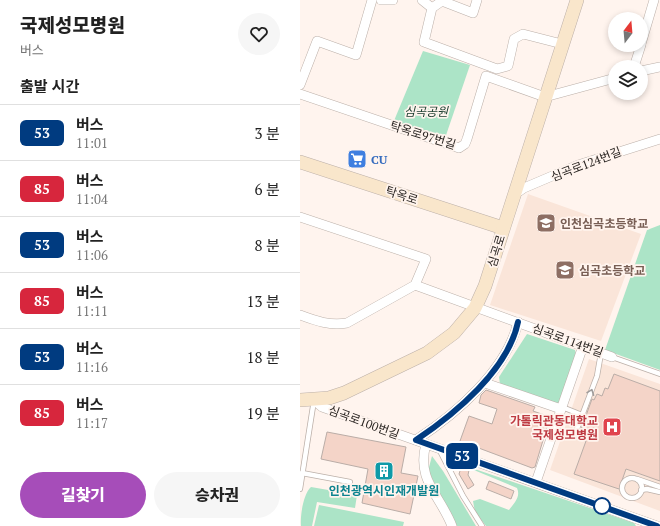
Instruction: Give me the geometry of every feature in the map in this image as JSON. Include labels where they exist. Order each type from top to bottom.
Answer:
[{"type":"street","points":[[300,85],[317,40],[356,55],[372,0]]},
{"type":"street","points":[[381,0],[393,0]]},
{"type":"street","points":[[422,0],[432,8]]},
{"type":"street","points":[[477,0],[473,13],[442,1],[432,8],[424,42],[497,68],[508,66],[514,39],[523,34],[562,44]]},
{"type":"street","name":"심곡로","points":[[300,400],[329,398],[344,393],[427,353],[454,333],[475,308],[485,286],[577,0]]},
{"type":"street","points":[[648,20],[654,0]]},
{"type":"street","points":[[648,70],[660,67]]},
{"type":"street","name":"탁옥로97번길","points":[[300,94],[459,148],[464,144],[466,139],[486,76],[545,97]]},
{"type":"street","points":[[545,97],[608,80]]},
{"type":"street","name":"심곡로124번길","points":[[514,195],[524,188],[578,165],[660,138]]},
{"type":"street","name":"탁옥로","points":[[300,162],[503,228]]},
{"type":"street","points":[[300,217],[426,259],[415,285],[347,323],[336,325],[327,324],[300,315]]},
{"type":"street","name":"심곡로114번길","points":[[415,285],[475,308],[612,356]]},
{"type":"street","points":[[416,440],[440,423],[485,383],[509,346],[518,322]]},
{"type":"street","points":[[536,482],[583,346]]},
{"type":"street","points":[[485,383],[561,408]]},
{"type":"street","name":"심곡로100번길","points":[[314,400],[322,406],[657,526]]},
{"type":"street","points":[[426,444],[423,462],[425,476],[452,526]]},
{"type":"lane","points":[[554,429],[572,435],[575,434],[597,376],[601,352]]},
{"type":"lane","name":"심곡로114번길","points":[[612,356],[660,374]]},
{"type":"lane","points":[[300,489],[314,400]]},
{"type":"lane","points":[[561,408],[582,415]]},
{"type":"lane","points":[[438,448],[463,496],[482,526]]},
{"type":"lane","points":[[302,473],[350,482]]},
{"type":"lane","points":[[660,487],[636,479],[624,482],[622,487],[625,497],[634,498],[641,490],[646,489],[660,492]]},
{"type":"lane","points":[[636,479],[641,484],[641,490]]},
{"type":"shaded area","name":"심곡초등학교","points":[[528,194],[641,234],[601,341],[490,305]]},
{"type":"shaded area","name":"가톨릭관동대학교 국제성모병원","points":[[589,359],[660,384],[660,511],[550,470]]},
{"type":"green space","name":"심곡공원","points":[[423,51],[470,65],[443,144],[391,128]]},
{"type":"green space","points":[[660,225],[660,370],[605,350],[647,230]]},
{"type":"green space","points":[[527,334],[575,350],[576,354],[559,403],[555,405],[500,384],[499,377]]},
{"type":"green space","points":[[432,456],[443,471],[476,526],[457,526],[428,471]]},
{"type":"green space","points":[[457,463],[634,523],[636,526],[486,526],[475,512],[473,501],[480,499],[509,510],[518,497],[517,488]]},
{"type":"green space","points":[[311,487],[357,495],[355,508],[317,502],[312,526],[301,526],[304,500],[308,490]]},
{"type":"green space","points":[[319,505],[404,522],[403,526],[314,526]]},
{"type":"building","name":"가톨릭관동대학교 국제성모병원","points":[[614,374],[660,391],[660,481],[626,469],[619,489],[574,474],[586,441],[576,438],[579,435],[592,399],[594,400],[597,394],[602,396],[605,388],[608,389]]},
{"type":"building","points":[[486,390],[535,407],[533,411],[550,417],[535,467],[532,468],[460,441],[469,416],[492,424],[497,409],[479,403],[481,395]]},
{"type":"building","name":"인천광역시인재개발원","points":[[327,432],[406,447],[401,473],[418,476],[410,514],[362,503],[368,469],[321,459]]},
{"type":"building","points":[[461,468],[469,470],[468,475],[474,485],[468,489],[459,474]]},
{"type":"building","points":[[489,481],[514,491],[511,499],[486,489]]},
{"type":"bus line","name":"53","points":[[518,322],[509,346],[485,383],[440,423],[416,440],[657,526]]},
{"type":"place","name":"CU","points":[[357,159]]},
{"type":"place","name":"인천심곡초등학교","points":[[546,223]]},
{"type":"place","name":"심곡초등학교","points":[[565,270]]},
{"type":"place","name":"가톨릭관동대학교 국제성모병원","points":[[612,427]]},
{"type":"place","name":"인천광역시인재개발원","points":[[384,471]]}]
